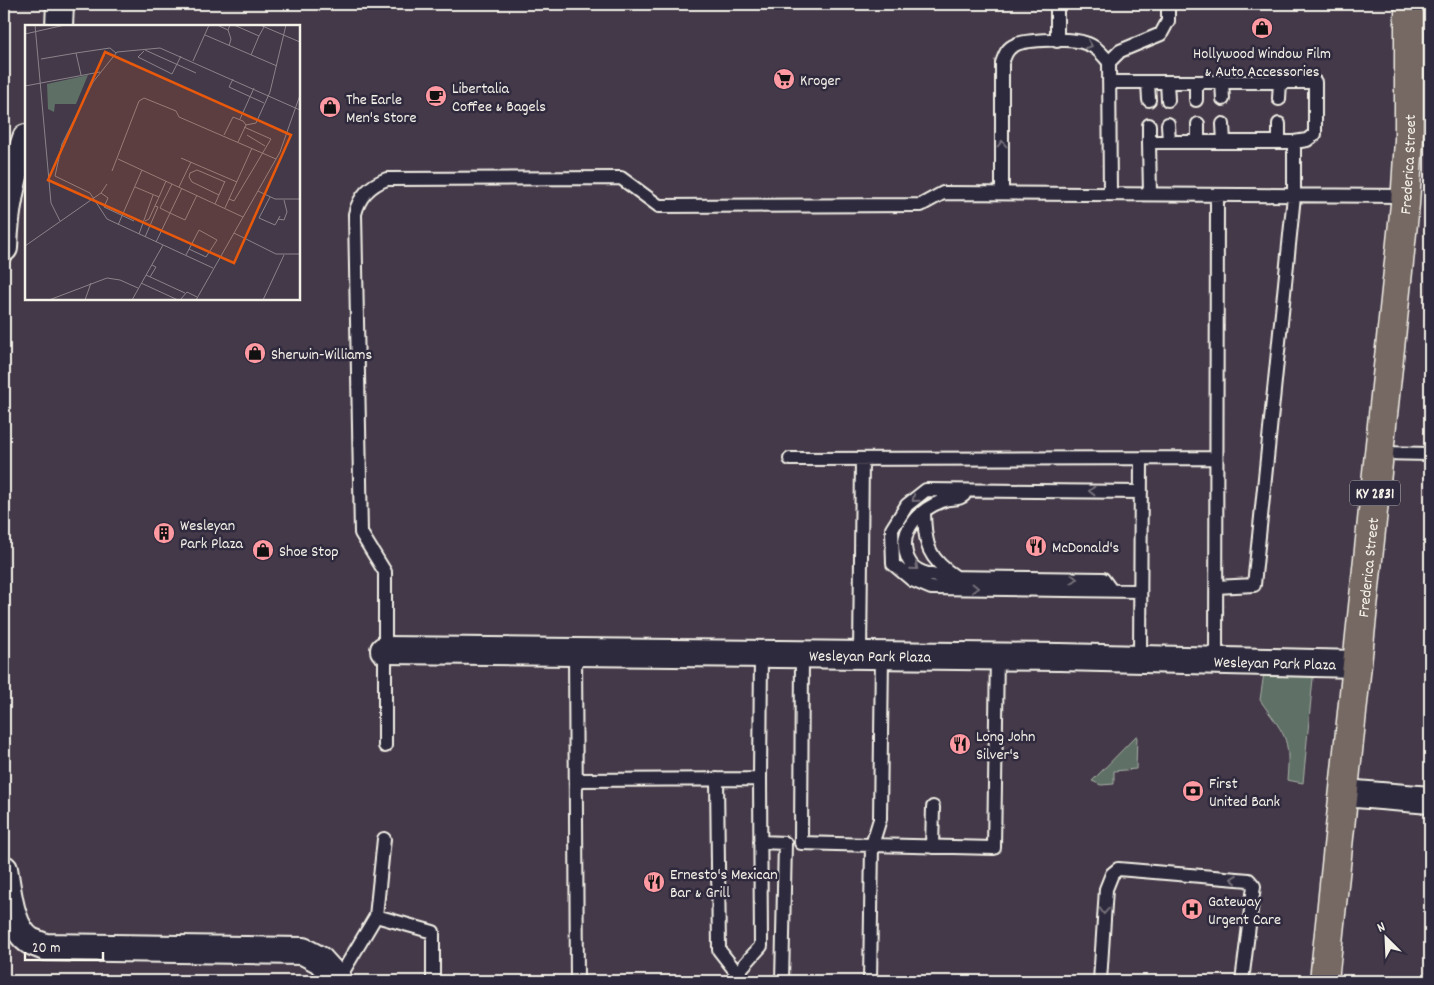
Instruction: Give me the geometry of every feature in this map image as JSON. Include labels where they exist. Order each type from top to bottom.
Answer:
[{"type":"main road","name":"Frederica Street","points":[[1324,981],[1406,196],[1409,140],[1409,4]]},
{"type":"street","points":[[59,25],[60,4]]},
{"type":"street","points":[[4,151],[25,138]]},
{"type":"street","points":[[4,248],[5,224],[16,165],[25,140]]},
{"type":"street","name":"Wesleyan Park Plaza","points":[[384,650],[997,656],[1356,664]]},
{"type":"street","points":[[1344,793],[1430,800]]},
{"type":"street","points":[[4,868],[19,928],[29,940],[45,947],[303,951],[320,960],[338,981]]},
{"type":"lane","points":[[1057,4],[1057,41]]},
{"type":"lane","points":[[1109,62],[1120,51],[1161,34],[1168,21],[1168,4]]},
{"type":"lane","points":[[1002,193],[1002,63],[1006,52],[1014,45],[1025,41],[1057,41],[1084,42],[1096,48],[1109,62],[1110,194]]},
{"type":"lane","points":[[1109,82],[1315,82],[1315,134],[1307,140],[1294,142],[1149,142]]},
{"type":"lane","points":[[1148,82],[1149,100]]},
{"type":"lane","points":[[1167,82],[1168,100]]},
{"type":"lane","points":[[1196,82],[1196,100]]},
{"type":"lane","points":[[1222,82],[1223,99]]},
{"type":"lane","points":[[1279,98],[1280,82]]},
{"type":"lane","points":[[1168,124],[1168,142]]},
{"type":"lane","points":[[1198,124],[1198,142]]},
{"type":"lane","points":[[1223,124],[1224,142]]},
{"type":"lane","points":[[1279,124],[1279,142]]},
{"type":"lane","points":[[1149,125],[1150,194]]},
{"type":"lane","points":[[1216,587],[1254,585],[1294,196],[1294,142]]},
{"type":"lane","points":[[385,746],[385,572],[360,532],[355,214],[358,202],[376,183],[387,179],[621,178],[659,206],[921,205],[943,193],[1406,196]]},
{"type":"lane","points":[[1216,661],[1217,195]]},
{"type":"lane","points":[[1380,453],[1430,454]]},
{"type":"lane","points":[[790,459],[1216,458]]},
{"type":"lane","points":[[862,459],[880,820],[872,845],[870,981]]},
{"type":"lane","points":[[1140,659],[1141,459]]},
{"type":"lane","points":[[1140,591],[930,588],[912,580],[893,564],[892,529],[907,505],[926,490],[1141,492]]},
{"type":"lane","points":[[970,491],[960,498],[944,500],[913,520],[906,532],[904,548],[907,559],[914,569],[925,574],[956,577],[1103,579],[1111,590]]},
{"type":"lane","points":[[924,513],[928,546],[934,560],[956,577]]},
{"type":"lane","points":[[576,652],[577,981]]},
{"type":"lane","points":[[718,779],[719,950],[737,977],[761,946],[761,654]]},
{"type":"lane","points":[[801,843],[802,654]]},
{"type":"lane","points":[[760,842],[994,848],[997,656]]},
{"type":"lane","points":[[576,780],[760,779]]},
{"type":"lane","points":[[932,807],[932,847]]},
{"type":"lane","points":[[338,981],[376,916],[384,839]]},
{"type":"lane","points":[[782,981],[785,843]]},
{"type":"lane","points":[[1100,981],[1106,889],[1112,874],[1118,869],[1249,880],[1254,886],[1242,981]]},
{"type":"lane","points":[[376,916],[433,932],[433,981]]},
{"type":"green space","points":[[1264,673],[1305,673],[1313,678],[1303,783],[1287,780],[1287,744],[1280,729],[1260,700]]},
{"type":"green space","points":[[1137,735],[1136,769],[1114,771],[1114,784],[1101,785],[1092,781]]},
{"type":"place","name":"Hollywood Window Film & Auto Accessories","points":[[1262,28]]},
{"type":"place","name":"Kroger","points":[[784,79]]},
{"type":"place","name":"Libertalia Coffee & Bagels","points":[[436,96]]},
{"type":"place","name":"The Earle Men's Store","points":[[330,107]]},
{"type":"place","name":"Sherwin-Williams","points":[[255,353]]},
{"type":"place","name":"Wesleyan Park Plaza","points":[[164,533]]},
{"type":"place","name":"McDonald's","points":[[1036,546]]},
{"type":"place","name":"Shoe Stop","points":[[263,550]]},
{"type":"place","name":"Long John Silver's","points":[[960,744]]},
{"type":"place","name":"First United Bank","points":[[1193,791]]},
{"type":"place","name":"Ernesto's Mexican Bar & Grill","points":[[654,882]]},
{"type":"place","name":"Gateway Urgent Care","points":[[1192,909]]}]
